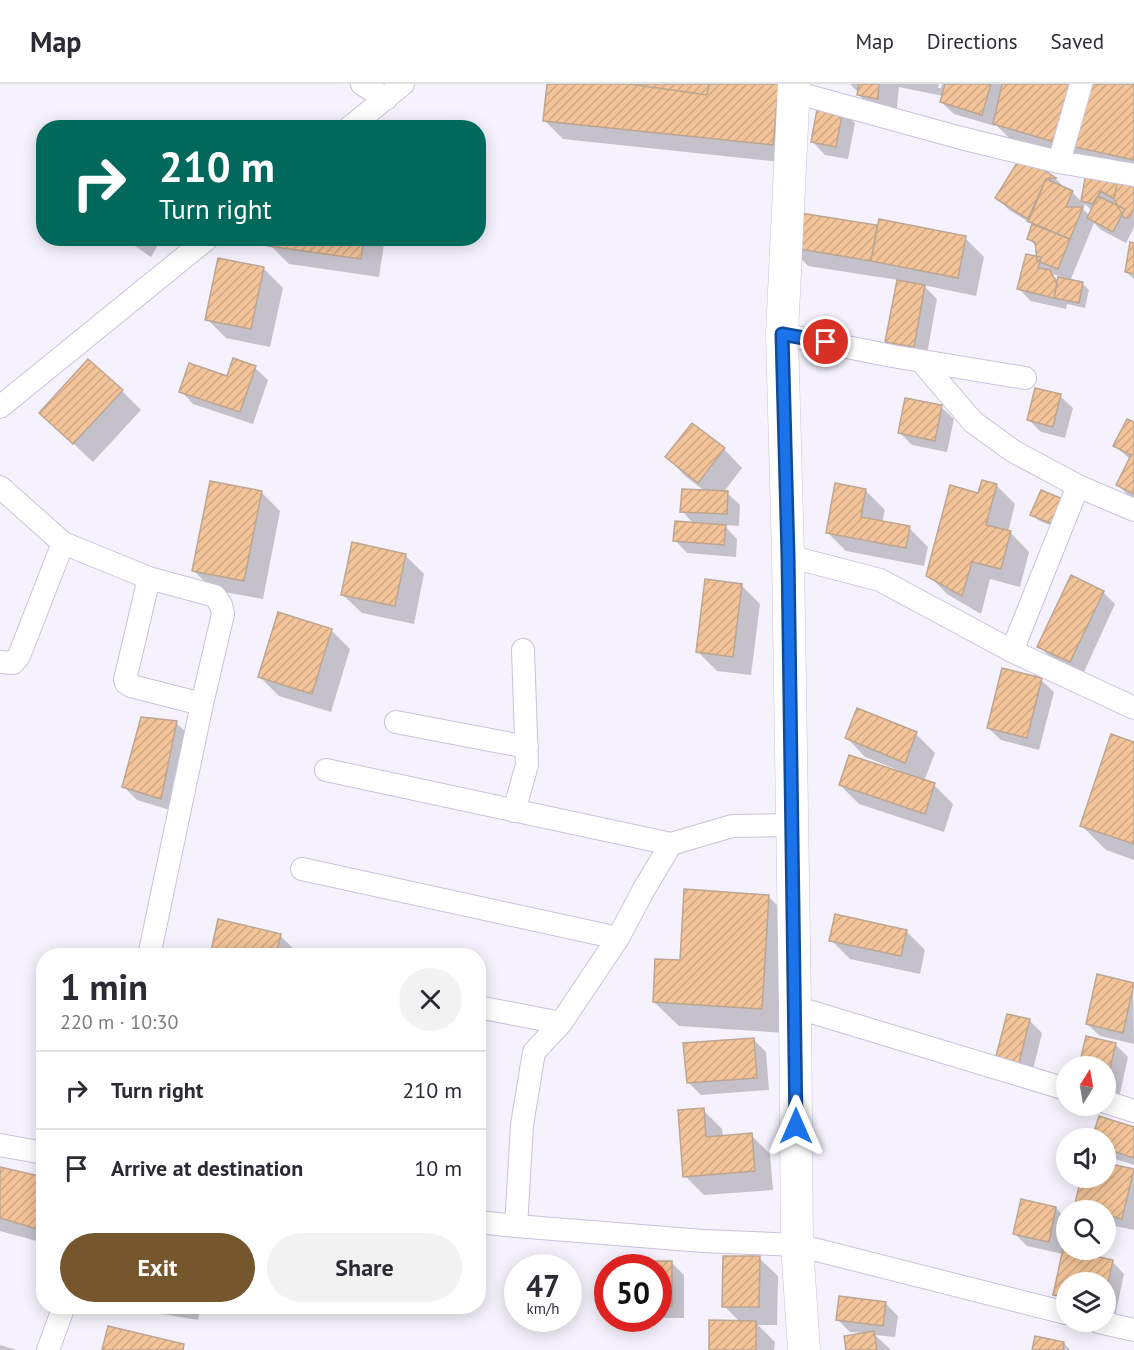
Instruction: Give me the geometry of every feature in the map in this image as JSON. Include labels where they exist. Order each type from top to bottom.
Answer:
[{"type":"main road","points":[[794,88],[782,334],[788,556],[797,1245],[804,1350]]},
{"type":"street","points":[[362,84],[386,99]]},
{"type":"street","points":[[359,120],[403,84]]},
{"type":"street","points":[[1059,162],[1081,84]]},
{"type":"street","points":[[794,88],[961,138],[1059,162],[1134,175]]},
{"type":"street","points":[[0,407],[198,246]]},
{"type":"street","points":[[782,334],[921,361],[1025,378]]},
{"type":"street","points":[[921,361],[973,422],[1013,452],[1078,486],[1134,510]]},
{"type":"street","points":[[1012,651],[1078,486]]},
{"type":"street","points":[[0,487],[63,543],[149,578],[215,596],[221,605],[223,614],[151,948]]},
{"type":"street","points":[[0,662],[13,663],[19,656],[63,543]]},
{"type":"street","points":[[788,556],[880,580],[1012,651],[1134,708]]},
{"type":"street","points":[[149,578],[126,683],[202,704]]},
{"type":"street","points":[[514,811],[527,765],[523,650]]},
{"type":"street","points":[[396,722],[527,747]]},
{"type":"street","points":[[326,770],[671,844],[732,826],[792,825]]},
{"type":"street","points":[[516,1226],[522,1125],[534,1052],[561,1023],[618,938],[671,844]]},
{"type":"street","points":[[302,869],[618,938]]},
{"type":"street","points":[[795,1007],[1056,1086]]},
{"type":"street","points":[[486,1009],[561,1023]]},
{"type":"street","points":[[1116,1105],[1134,1111]]},
{"type":"street","points":[[0,1144],[36,1152]]},
{"type":"street","points":[[486,1223],[703,1241],[797,1245],[1056,1310]]},
{"type":"street","points":[[48,1350],[61,1314]]},
{"type":"street","points":[[1116,1326],[1134,1330]]},
{"type":"building","points":[[547,84],[779,84],[773,145],[543,121]]},
{"type":"building","points":[[629,84],[709,84],[707,95]]},
{"type":"building","points":[[859,84],[879,84],[878,99],[857,95]]},
{"type":"building","points":[[945,84],[991,84],[982,115],[940,102]]},
{"type":"building","points":[[1002,84],[1079,84],[1062,144],[993,124]]},
{"type":"building","points":[[1089,84],[1134,84],[1134,160],[1075,147]]},
{"type":"building","points":[[818,104],[843,109],[836,147],[811,142]]},
{"type":"building","points":[[1022,155],[1056,178],[1046,179],[1029,220],[995,198]]},
{"type":"building","points":[[1086,173],[1118,179],[1114,199],[1101,191],[1092,204],[1081,201]]},
{"type":"building","points":[[1046,179],[1073,191],[1066,207],[1083,207],[1070,239],[1027,221]]},
{"type":"building","points":[[1118,179],[1134,181],[1134,208],[1129,218],[1124,218],[1114,199]]},
{"type":"building","points":[[1098,196],[1125,209],[1113,232],[1087,218]]},
{"type":"building","points":[[794,212],[877,225],[871,261],[788,247]]},
{"type":"building","points":[[879,219],[966,236],[958,278],[871,261]]},
{"type":"building","points":[[1032,224],[1070,239],[1058,269],[1037,261],[1035,242],[1027,239]]},
{"type":"building","points":[[1130,242],[1134,243],[1134,274],[1125,272]]},
{"type":"building","points":[[268,246],[363,246],[361,259]]},
{"type":"building","points":[[1026,254],[1041,257],[1038,268],[1050,270],[1057,284],[1054,298],[1017,289]]},
{"type":"building","points":[[218,258],[264,267],[251,329],[205,320]]},
{"type":"building","points":[[1058,277],[1083,282],[1079,303],[1054,298]]},
{"type":"building","points":[[897,280],[925,285],[914,347],[885,342]]},
{"type":"building","points":[[233,358],[256,366],[240,412],[179,392],[189,363],[227,376]]},
{"type":"building","points":[[88,359],[123,390],[73,444],[39,413]]},
{"type":"building","points":[[1035,388],[1061,394],[1053,427],[1027,420]]},
{"type":"building","points":[[905,398],[942,405],[935,441],[898,433]]},
{"type":"building","points":[[1127,419],[1134,422],[1134,494],[1116,485],[1131,455],[1113,446]]},
{"type":"building","points":[[692,423],[725,448],[698,483],[665,457]]},
{"type":"building","points":[[982,480],[997,484],[986,525],[1011,531],[1001,569],[972,562],[962,596],[926,576],[950,485],[978,493]]},
{"type":"building","points":[[210,481],[262,491],[244,581],[192,571]]},
{"type":"building","points":[[835,483],[866,489],[861,517],[910,526],[906,548],[826,533]]},
{"type":"building","points":[[682,489],[728,491],[727,514],[680,512]]},
{"type":"building","points":[[1041,490],[1065,500],[1055,525],[1030,515]]},
{"type":"building","points":[[675,521],[726,525],[724,545],[673,541]]},
{"type":"building","points":[[352,542],[406,554],[395,606],[341,595]]},
{"type":"building","points":[[1071,575],[1104,591],[1070,662],[1037,647]]},
{"type":"building","points":[[705,579],[742,584],[733,657],[696,652]]},
{"type":"building","points":[[278,612],[332,629],[312,694],[258,677]]},
{"type":"building","points":[[1002,668],[1042,678],[1027,738],[987,728]]},
{"type":"building","points":[[857,708],[917,732],[905,763],[845,738]]},
{"type":"building","points":[[141,717],[177,721],[161,799],[122,787]]},
{"type":"building","points":[[1111,734],[1134,742],[1134,844],[1080,826]]},
{"type":"building","points":[[849,755],[935,783],[925,814],[839,785]]},
{"type":"building","points":[[684,889],[769,895],[762,1009],[653,1002],[655,959],[680,960]]},
{"type":"building","points":[[835,914],[907,930],[901,956],[829,941]]},
{"type":"building","points":[[218,919],[281,934],[278,948],[212,948]]},
{"type":"building","points":[[1097,974],[1134,983],[1123,1033],[1086,1024]]},
{"type":"building","points":[[1007,1014],[1030,1019],[1019,1063],[996,1056]]},
{"type":"building","points":[[1086,1036],[1116,1043],[1113,1056],[1081,1056]]},
{"type":"building","points":[[754,1038],[757,1078],[687,1083],[683,1043]]},
{"type":"building","points":[[704,1108],[706,1137],[752,1133],[755,1171],[683,1177],[678,1110]]},
{"type":"building","points":[[1099,1116],[1134,1127],[1134,1158],[1116,1152],[1116,1128],[1095,1128]]},
{"type":"building","points":[[1116,1165],[1134,1169],[1122,1219],[1116,1218],[1116,1200],[1076,1200],[1079,1188],[1116,1188]]},
{"type":"building","points":[[0,1167],[36,1175],[36,1229],[0,1218]]},
{"type":"building","points":[[1021,1199],[1056,1207],[1049,1242],[1013,1234]]},
{"type":"building","points":[[723,1256],[760,1256],[759,1307],[722,1307]]},
{"type":"building","points":[[1061,1260],[1113,1260],[1110,1272],[1058,1272]]},
{"type":"building","points":[[839,1296],[886,1302],[883,1326],[836,1320]]},
{"type":"building","points":[[709,1320],[756,1321],[756,1350],[709,1350]]},
{"type":"building","points":[[108,1326],[184,1344],[183,1350],[102,1350]]},
{"type":"building","points":[[874,1331],[877,1350],[846,1350],[844,1336]]},
{"type":"building","points":[[1035,1336],[1064,1342],[1063,1350],[1032,1350]]},
{"type":"route","points":[[796,1126],[788,556],[782,334],[826,342]]}]
